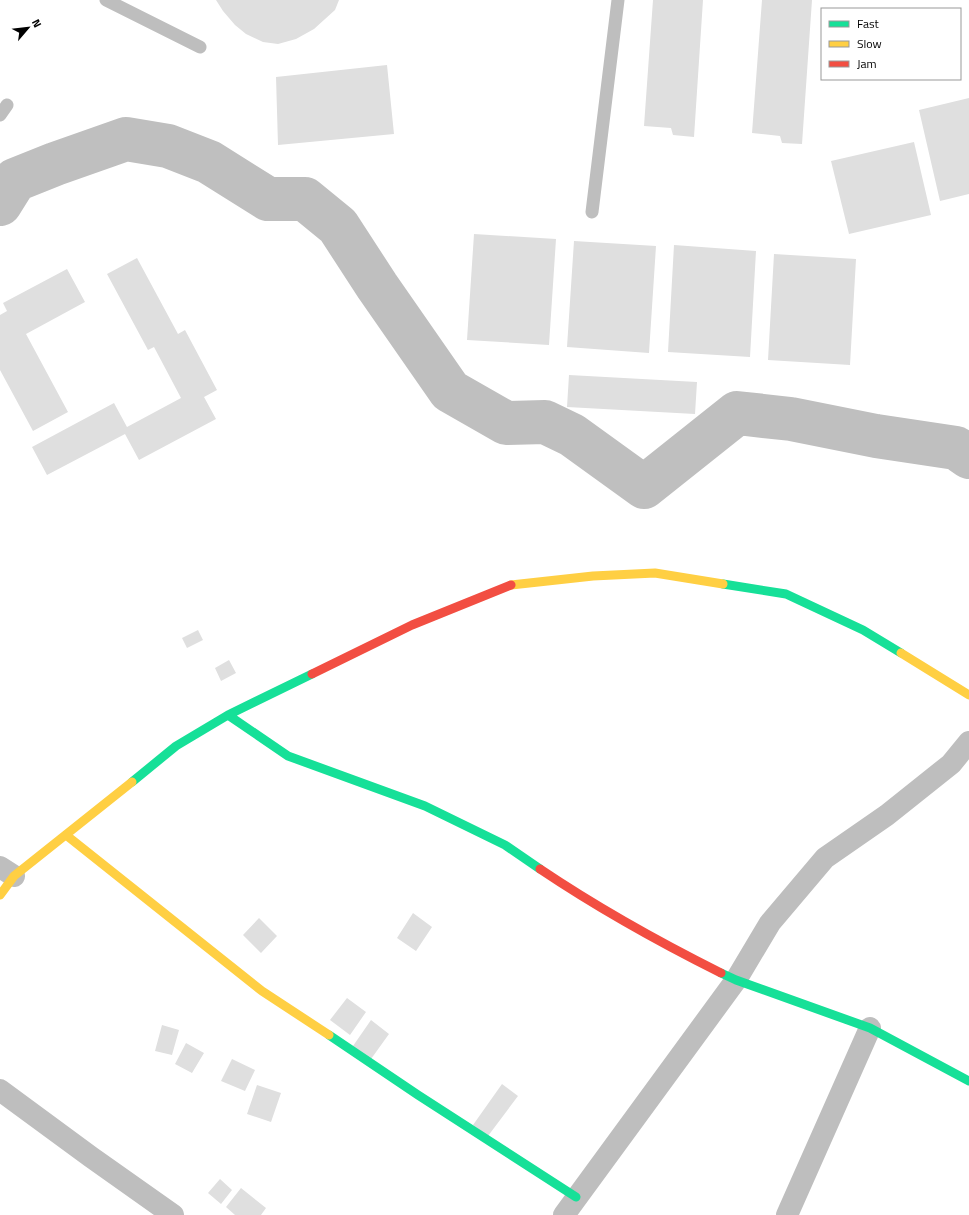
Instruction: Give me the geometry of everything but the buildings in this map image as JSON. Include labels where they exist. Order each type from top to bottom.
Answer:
[{"type":"street","points":[[0,895],[7,872],[66,835],[176,746],[228,715],[412,625],[510,585],[593,576],[656,573],[786,594],[863,630],[969,695]]},
{"type":"street","points":[[228,715],[288,756],[425,806],[505,845],[575,893],[669,947],[736,980],[870,1028],[969,1081]]},
{"type":"street","points":[[564,1215],[736,980],[770,922],[825,858],[887,815],[950,764],[969,742]]},
{"type":"street","points":[[66,835],[262,991],[418,1095],[576,1197]]},
{"type":"street","points":[[787,1215],[870,1028]]},
{"type":"street","points":[[0,1090],[173,1215]]},
{"type":"lane","points":[[106,0],[200,47]]},
{"type":"lane","points":[[592,212],[618,0]]},
{"type":"waterway","points":[[0,204],[15,180],[126,139],[168,146],[209,162],[268,199],[305,199],[338,226],[377,286],[450,391],[506,423],[545,422],[572,435],[644,487],[737,413],[791,419],[876,436],[956,448],[969,457]]},
{"type":"traffic: fast","points":[[723,584],[786,594],[863,630],[901,653]]},
{"type":"traffic: fast","points":[[132,782],[176,746],[228,715],[312,674]]},
{"type":"traffic: fast","points":[[228,715],[288,756],[425,806],[505,845],[540,869]]},
{"type":"traffic: fast","points":[[721,973],[736,980],[870,1028],[969,1081]]},
{"type":"traffic: fast","points":[[329,1035],[418,1095],[576,1197]]},
{"type":"traffic: slow","points":[[511,585],[593,576],[655,573],[723,584]]},
{"type":"traffic: slow","points":[[901,653],[969,695]]},
{"type":"traffic: slow","points":[[0,895],[14,876],[132,782]]},
{"type":"traffic: slow","points":[[66,835],[262,991],[329,1035]]},
{"type":"traffic: jam","points":[[312,674],[412,625],[511,585]]},
{"type":"traffic: jam","points":[[540,869],[629,924],[721,973]]}]
